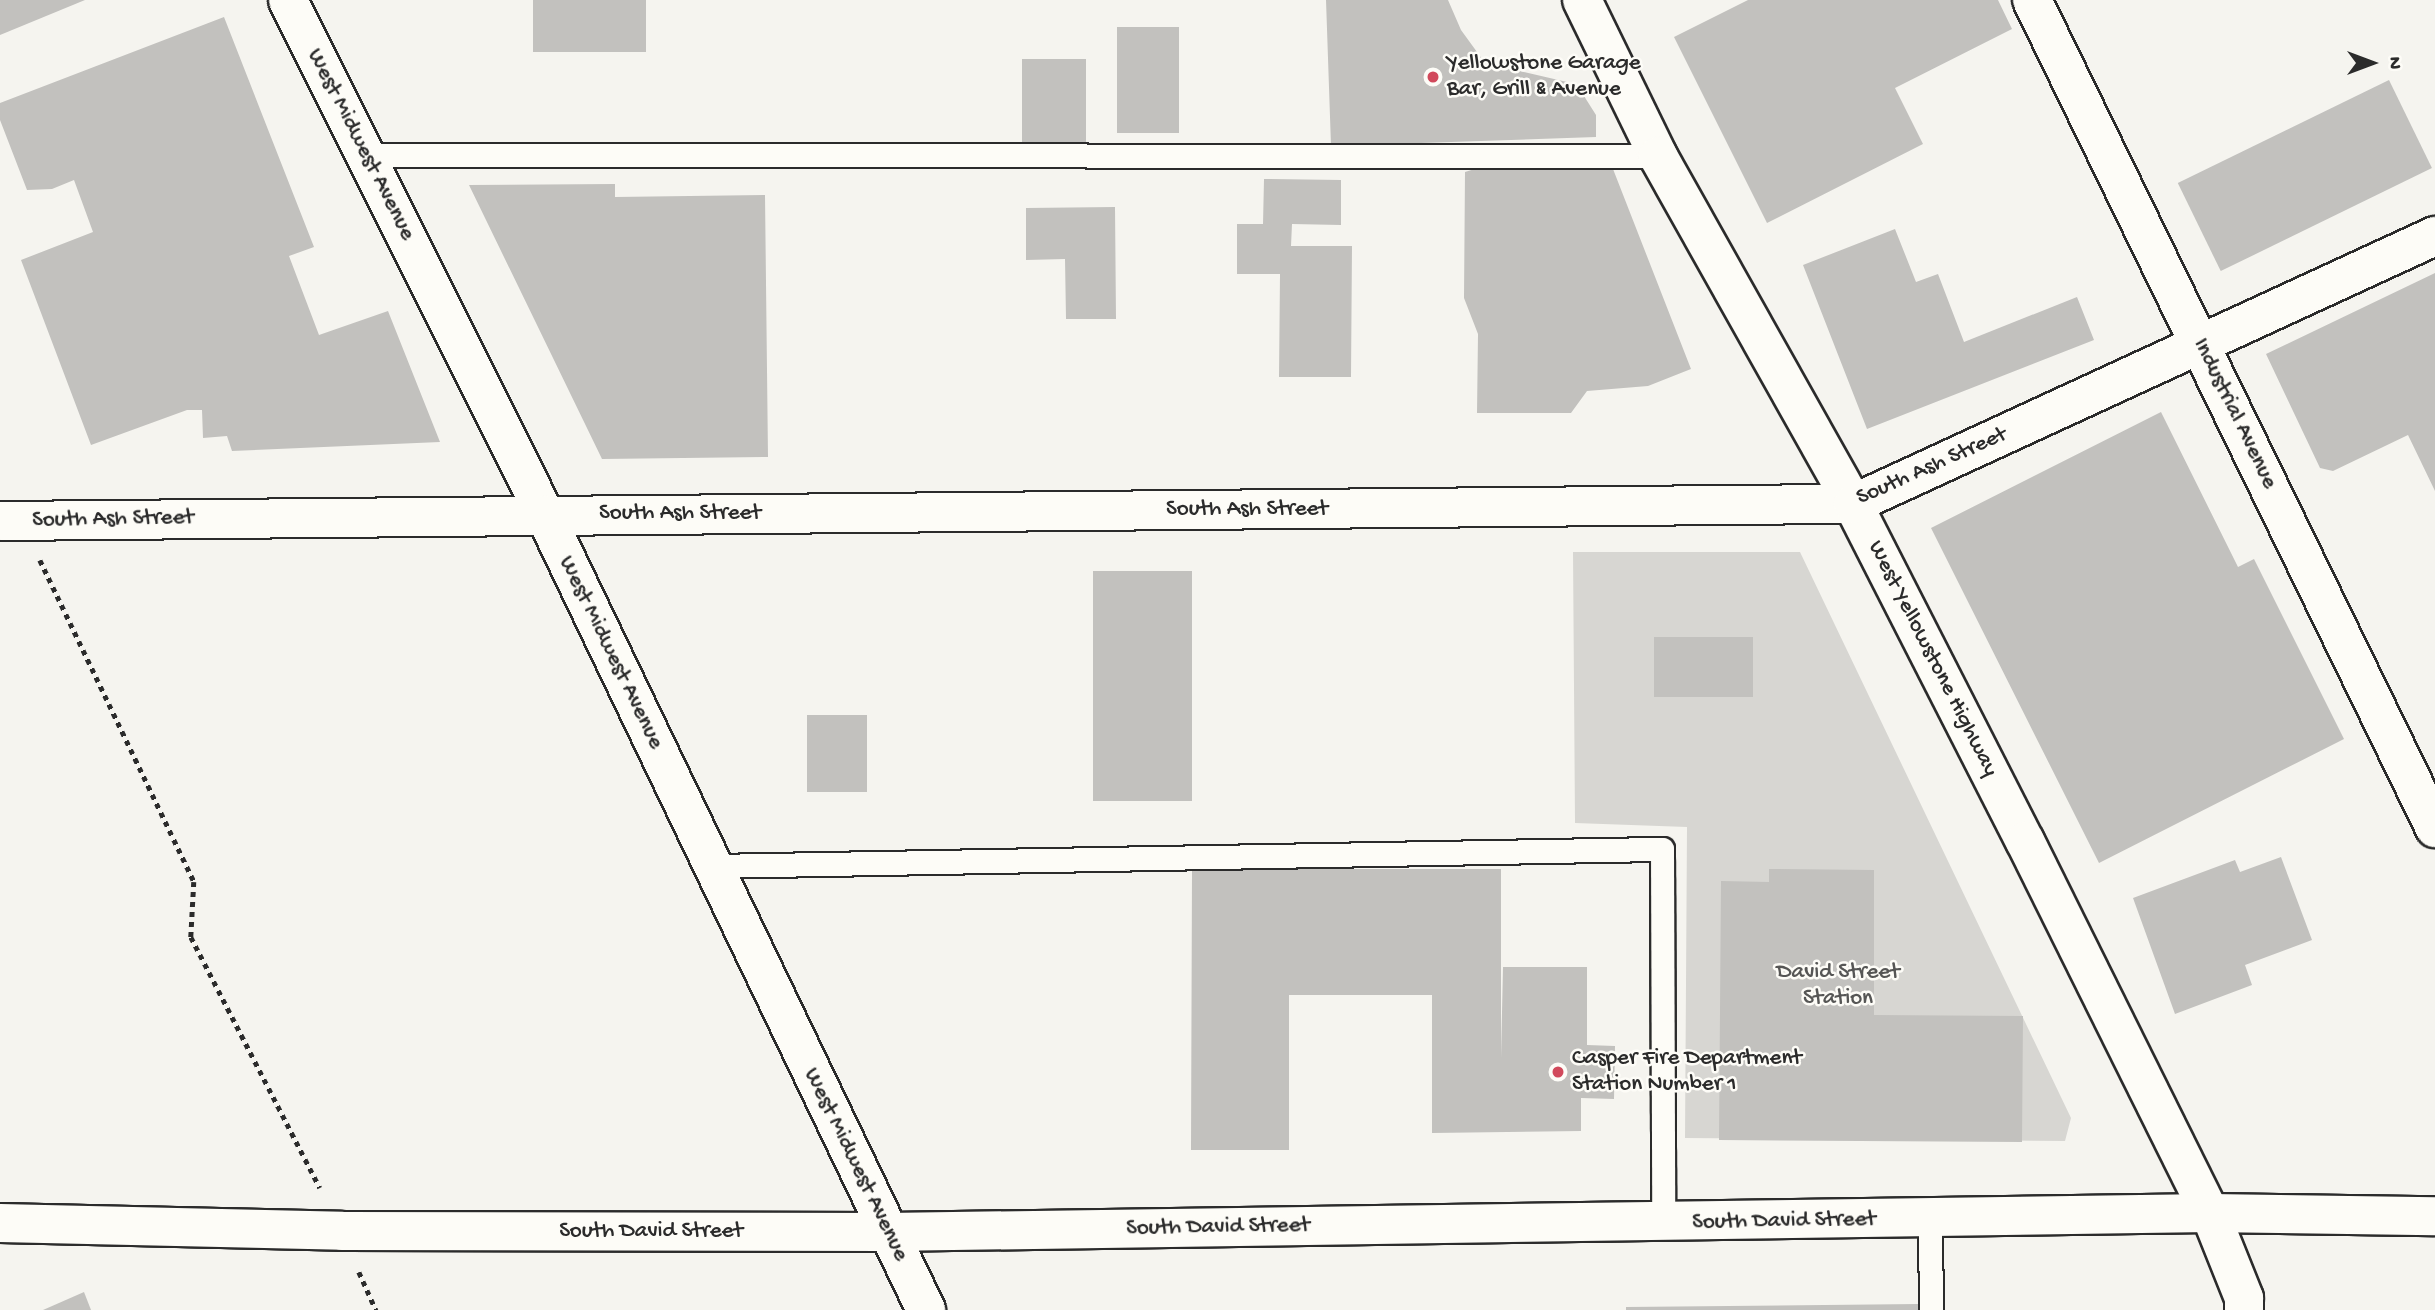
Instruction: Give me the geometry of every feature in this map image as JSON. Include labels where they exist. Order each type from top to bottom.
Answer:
[{"type":"street","name":"West Midwest Avenue","points":[[288,0],[545,515],[926,1310]]},
{"type":"street","name":"West Yellowstone Highway","points":[[1582,0],[1658,156],[1853,505],[2210,1213],[2244,1298],[2244,1310]]},
{"type":"street","name":"Industrial Avenue","points":[[2032,0],[2435,828]]},
{"type":"street","name":"South Ash Street","points":[[11,521],[1853,505],[2435,236]]},
{"type":"street","name":"South David Street","points":[[0,1223],[342,1231],[887,1232],[1930,1221],[2210,1213],[2435,1216]]},
{"type":"lane","points":[[365,155],[1658,156]]},
{"type":"lane","points":[[712,866],[1662,849],[1663,1223]]},
{"type":"lane","points":[[1930,1221],[1931,1310]]},
{"type":"path","points":[[11,521],[194,882],[191,937],[342,1231],[376,1310]]},
{"type":"green space","name":"David Street Station","points":[[1573,552],[1800,552],[2071,1118],[2065,1141],[1685,1138],[1687,827],[1575,823]]},
{"type":"building","points":[[0,0],[85,0],[0,35]]},
{"type":"building","points":[[533,0],[646,0],[646,52],[533,52]]},
{"type":"building","name":"Yellowstone Garage Bar, Grill & Avenue","points":[[1326,0],[1448,0],[1461,30],[1485,63],[1567,82],[1584,96],[1596,115],[1596,137],[1331,146]]},
{"type":"building","points":[[1748,0],[1998,0],[2012,29],[1895,88],[1923,144],[1767,223],[1674,37]]},
{"type":"building","points":[[224,17],[314,247],[289,256],[319,335],[388,311],[440,442],[232,451],[227,436],[203,438],[202,410],[187,410],[91,445],[21,260],[93,232],[74,180],[52,189],[27,190],[0,120],[0,103]]},
{"type":"building","points":[[1117,27],[1179,27],[1179,133],[1117,133]]},
{"type":"building","points":[[1022,59],[1086,59],[1086,144],[1022,144]]},
{"type":"building","points":[[2389,80],[2432,168],[2221,271],[2178,183]]},
{"type":"building","points":[[1478,168],[1613,169],[1691,369],[1648,386],[1587,391],[1571,413],[1477,413],[1478,334],[1464,298],[1465,172]]},
{"type":"building","points":[[1264,179],[1341,180],[1341,225],[1292,224],[1291,246],[1352,246],[1351,377],[1279,377],[1280,274],[1237,274],[1237,224],[1263,224]]},
{"type":"building","points":[[615,184],[615,197],[765,195],[768,457],[602,459],[469,185]]},
{"type":"building","points":[[1115,207],[1116,319],[1066,319],[1065,259],[1026,260],[1026,208]]},
{"type":"building","points":[[1895,229],[1916,282],[1938,274],[1964,342],[2077,297],[2094,340],[1867,429],[1803,265]]},
{"type":"building","points":[[2435,273],[2435,491],[2408,435],[2333,471],[2320,468],[2266,354]]},
{"type":"building","points":[[2161,412],[2238,567],[2254,559],[2344,739],[2099,863],[1931,528]]},
{"type":"building","points":[[1093,571],[1192,571],[1192,801],[1093,801]]},
{"type":"building","points":[[1654,637],[1753,637],[1753,697],[1654,697]]},
{"type":"building","points":[[807,715],[867,715],[867,792],[807,792]]},
{"type":"building","points":[[2281,857],[2312,940],[2245,965],[2252,985],[2175,1014],[2133,898],[2235,860],[2240,872]]},
{"type":"building","points":[[1192,869],[1501,869],[1501,1058],[1503,967],[1587,967],[1587,1045],[1615,1046],[1614,1099],[1581,1098],[1581,1131],[1432,1133],[1432,995],[1289,995],[1289,1150],[1191,1150]]},
{"type":"building","points":[[1769,869],[1874,870],[1874,1015],[2023,1016],[2022,1142],[1719,1140],[1721,881],[1769,882]]},
{"type":"building","points":[[84,1292],[91,1310],[43,1310]]},
{"type":"building","points":[[1918,1304],[1918,1310],[1626,1310],[1626,1307]]},
{"type":"place","name":"Yellowstone Garage Bar, Grill & Avenue","points":[[1433,77]]},
{"type":"place","name":"Casper Fire Department Station Number 1","points":[[1558,1072]]}]
